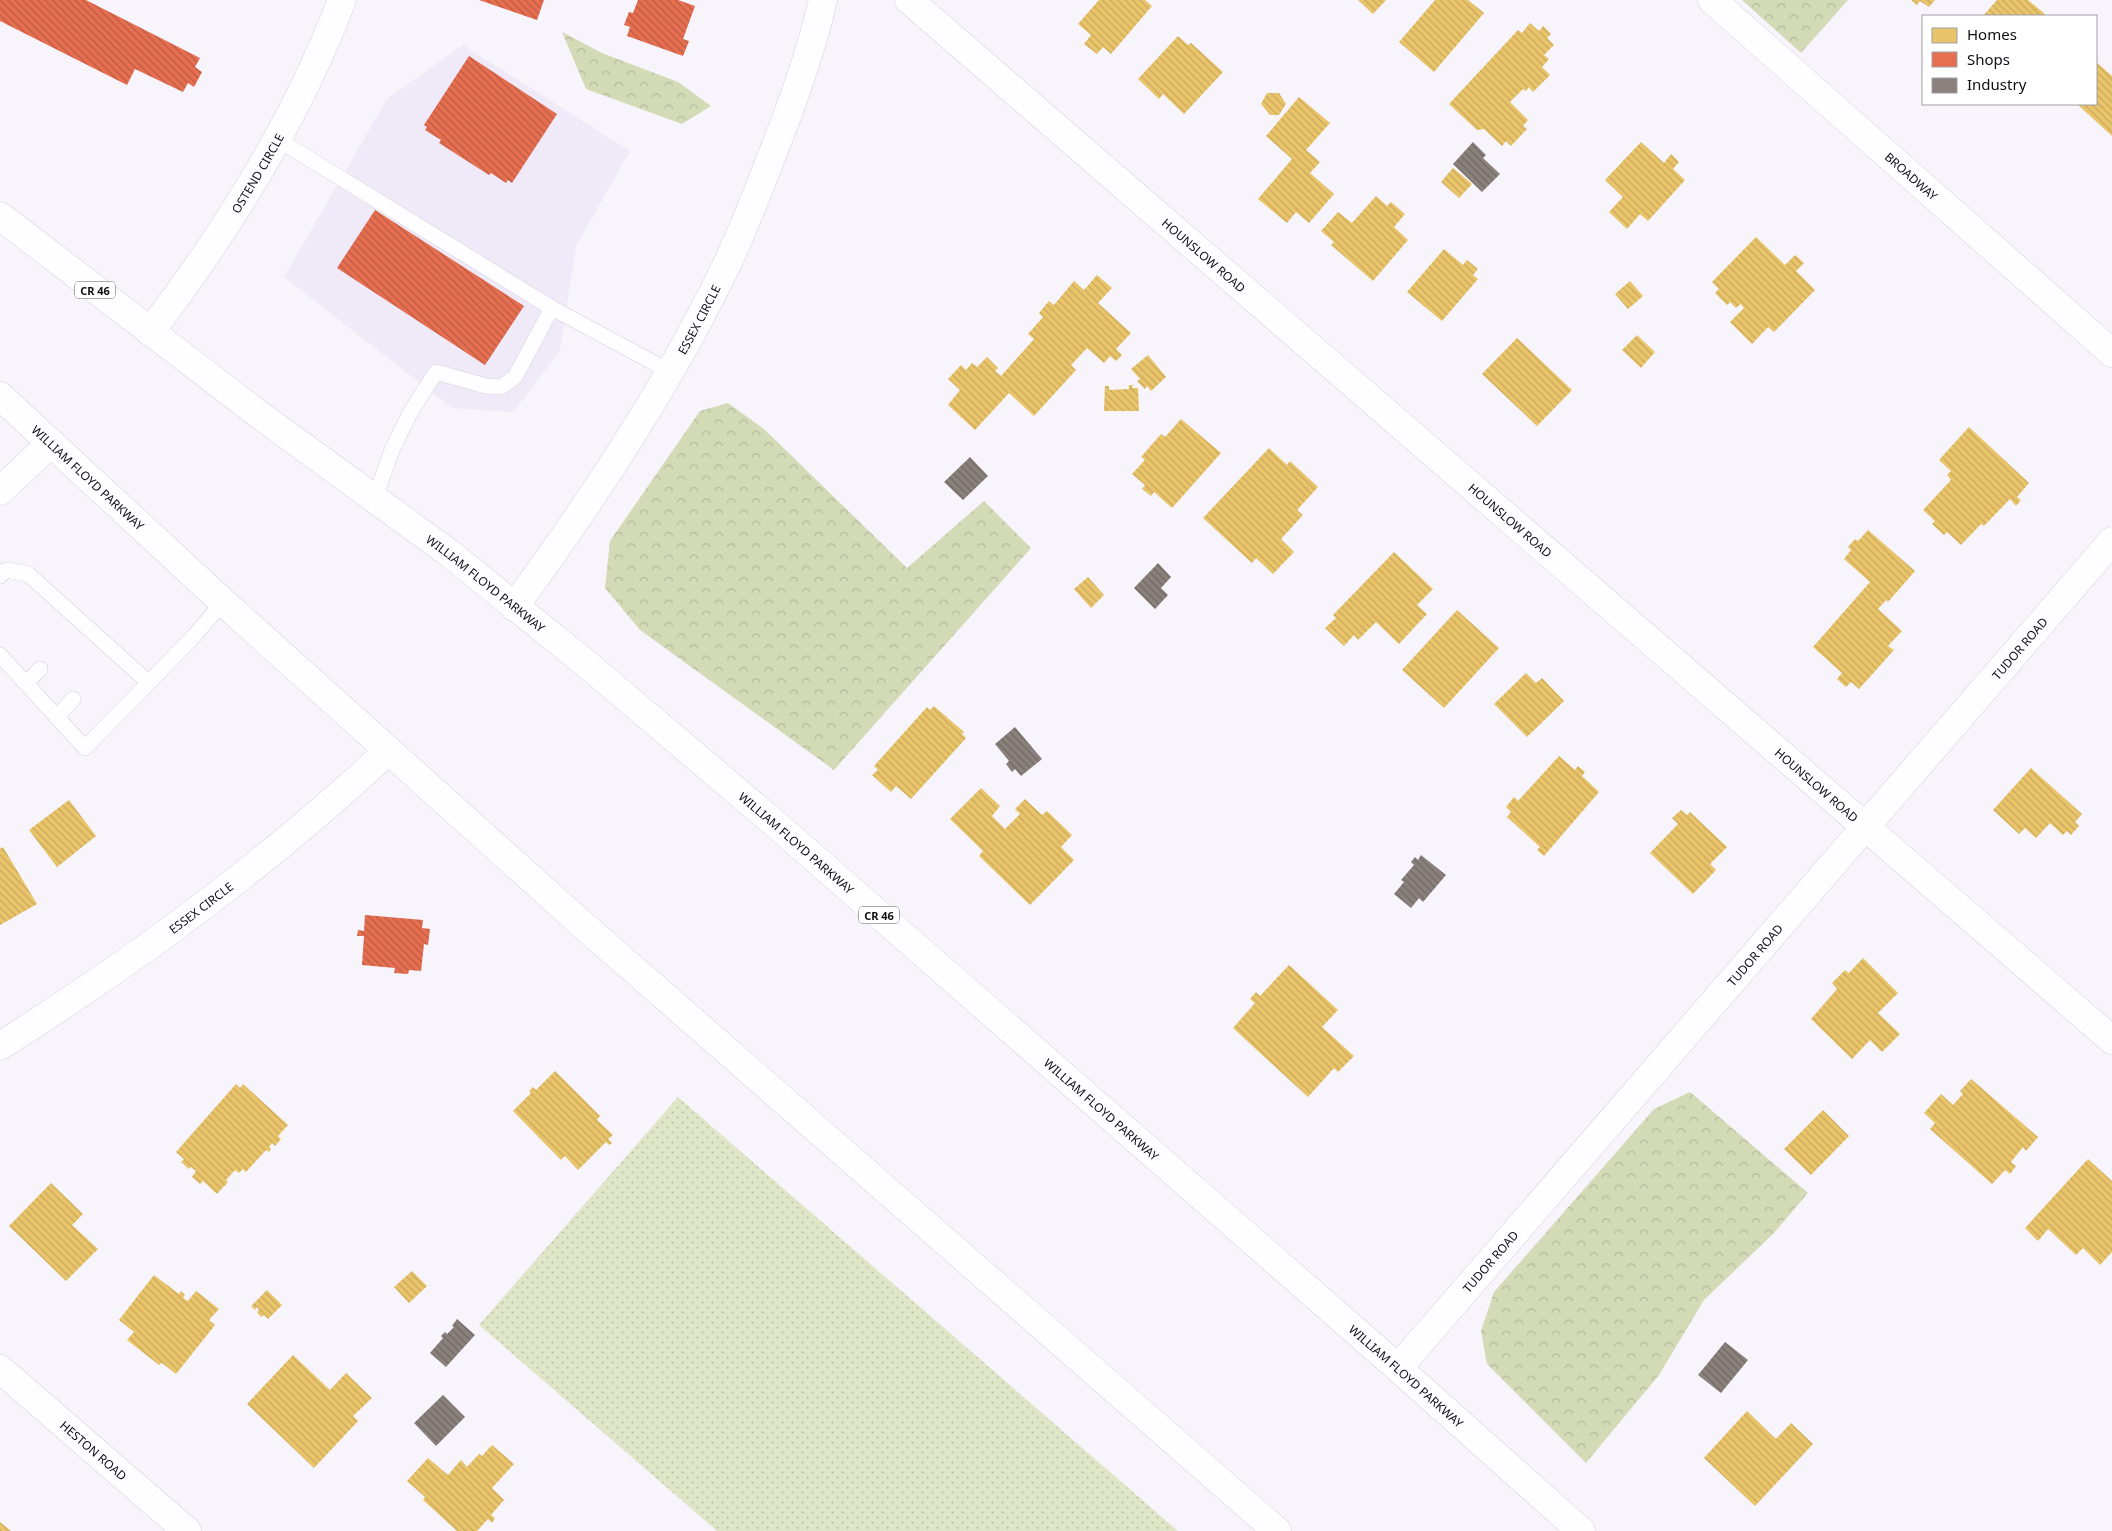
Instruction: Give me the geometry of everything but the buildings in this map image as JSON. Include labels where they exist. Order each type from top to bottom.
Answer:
[{"type":"main road","name":"OSTEND CIRCLE","points":[[150,332],[186,285],[223,231],[277,140],[304,88],[342,0]]},
{"type":"main road","name":"ESSEX CIRCLE","points":[[514,607],[557,548],[634,431],[700,318],[726,266],[790,109],[823,0]]},
{"type":"main road","name":"HOUNSLOW ROAD","points":[[909,0],[2112,1040]]},
{"type":"main road","name":"BROADWAY","points":[[1712,0],[2112,353]]},
{"type":"main road","name":"WILLIAM FLOYD PARKWAY","points":[[0,216],[256,413],[448,553],[589,666],[772,821],[1398,1368],[1581,1531]]},
{"type":"main road","name":"WILLIAM FLOYD PARKWAY","points":[[0,396],[388,751],[1267,1528]]},
{"type":"main road","points":[[0,491],[51,443]]},
{"type":"main road","name":"TUDOR ROAD","points":[[1398,1368],[2112,541]]},
{"type":"main road","name":"ESSEX CIRCLE","points":[[0,1046],[78,996],[232,884],[301,829],[388,751]]},
{"type":"main road","name":"HESTON ROAD","points":[[0,1369],[187,1531]]},
{"type":"lane","points":[[277,140],[552,308],[669,371]]},
{"type":"lane","points":[[375,498],[396,442],[410,413],[436,372],[486,386],[501,387],[516,377],[552,308]]},
{"type":"lane","points":[[0,576],[6,570],[28,574],[40,592],[111,656],[148,682]]},
{"type":"lane","points":[[0,655],[85,748],[194,636],[223,602]]},
{"type":"lane","points":[[26,683],[40,669]]},
{"type":"lane","points":[[57,717],[73,699]]},
{"type":"shaded area","points":[[463,45],[630,151],[576,246],[560,351],[513,412],[452,408],[284,277],[387,99]]},
{"type":"green space","points":[[1742,0],[1848,0],[1801,53]]},
{"type":"green space","points":[[562,32],[602,53],[678,82],[711,106],[682,124],[586,89]]},
{"type":"green space","points":[[728,403],[764,429],[907,568],[984,501],[1031,548],[834,770],[640,630],[605,588],[610,541],[700,411]]},
{"type":"green space","points":[[1690,1092],[1808,1193],[1773,1234],[1704,1300],[1659,1375],[1586,1463],[1487,1364],[1481,1331],[1494,1292],[1654,1109]]},
{"type":"green space","points":[[678,1097],[1178,1531],[717,1531],[479,1325]]}]
